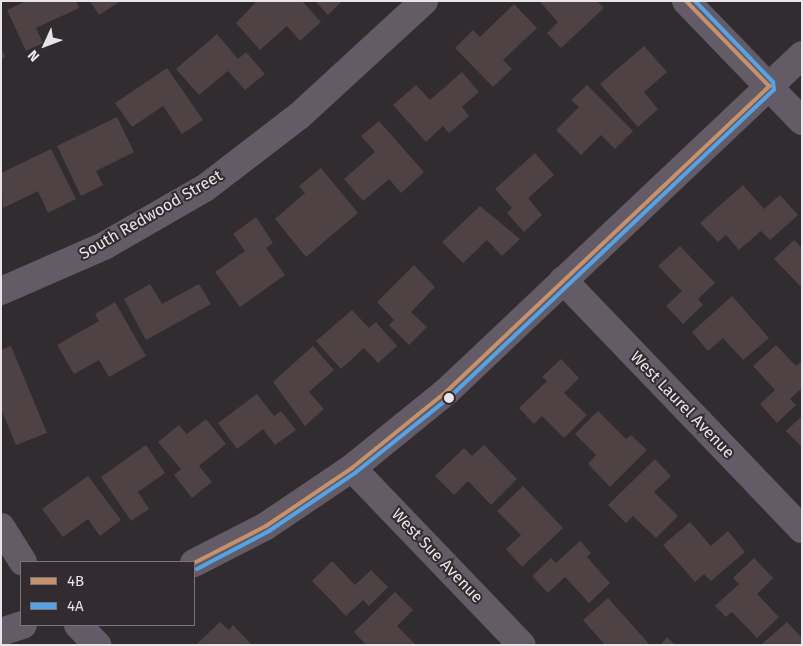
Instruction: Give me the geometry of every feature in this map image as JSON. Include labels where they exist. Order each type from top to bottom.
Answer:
[{"type":"street","name":"South Redwood Street","points":[[1,291],[104,246],[205,188],[299,116],[424,1]]},
{"type":"street","points":[[686,1],[802,121]]},
{"type":"street","points":[[195,562],[266,526],[352,468],[447,391],[802,55]]},
{"type":"street","name":"West Laurel Avenue","points":[[563,280],[802,530]]},
{"type":"street","name":"West Sue Avenue","points":[[352,468],[522,645]]},
{"type":"street","points":[[1,527],[23,561]]},
{"type":"street","points":[[1,632],[20,626]]},
{"type":"street","points":[[79,626],[97,645]]},
{"type":"building","points":[[27,1],[76,1],[79,8],[36,28],[43,43],[26,51],[7,10]]},
{"type":"building","points":[[90,1],[121,1],[99,15]]},
{"type":"building","points":[[257,1],[302,1],[321,22],[300,41],[287,26],[260,50],[236,23]]},
{"type":"building","points":[[315,1],[342,1],[328,15]]},
{"type":"building","points":[[539,1],[597,1],[604,8],[561,48],[547,33],[558,22]]},
{"type":"building","points":[[514,4],[537,28],[503,60],[512,69],[493,87],[455,48],[473,30],[480,37]]},
{"type":"building","points":[[217,34],[238,59],[246,52],[265,74],[245,90],[228,71],[199,95],[176,69]]},
{"type":"building","points":[[644,46],[667,72],[644,92],[658,109],[638,127],[600,84]]},
{"type":"building","points":[[1,48],[5,57],[1,59]]},
{"type":"building","points":[[167,68],[203,120],[182,134],[163,106],[132,127],[115,103]]},
{"type":"building","points":[[462,72],[479,92],[462,107],[469,116],[449,133],[443,126],[426,142],[393,105],[416,85],[430,100]]},
{"type":"building","points":[[587,85],[633,131],[615,149],[601,135],[581,155],[556,130],[579,107],[571,100]]},
{"type":"building","points":[[117,117],[134,152],[96,171],[103,185],[81,196],[57,146]]},
{"type":"building","points":[[379,121],[424,172],[401,193],[389,179],[363,201],[344,179],[375,152],[361,136]]},
{"type":"building","points":[[51,149],[76,199],[48,213],[38,191],[3,208],[1,173]]},
{"type":"building","points":[[535,153],[554,175],[528,198],[542,215],[524,232],[507,213],[512,208],[495,189]]},
{"type":"building","points":[[321,168],[358,213],[306,257],[275,219],[305,193],[299,186]]},
{"type":"building","points":[[743,185],[764,209],[780,195],[798,215],[770,240],[761,231],[739,250],[726,235],[718,242],[700,223]]},
{"type":"building","points":[[480,206],[520,239],[502,256],[487,240],[463,263],[442,242]]},
{"type":"building","points":[[256,217],[273,243],[266,248],[285,275],[240,307],[215,272],[245,251],[233,234]]},
{"type":"building","points":[[794,240],[802,248],[802,288],[774,259]]},
{"type":"building","points":[[680,246],[715,283],[698,299],[703,305],[683,324],[666,306],[682,291],[658,266]]},
{"type":"building","points":[[414,265],[435,287],[411,312],[427,327],[409,345],[389,325],[394,320],[377,302]]},
{"type":"building","points":[[150,284],[162,304],[199,284],[211,304],[146,340],[124,299]]},
{"type":"building","points":[[732,296],[769,338],[743,360],[723,338],[708,351],[692,332]]},
{"type":"building","points":[[115,302],[146,356],[109,377],[99,360],[74,374],[57,345],[99,321],[95,314]]},
{"type":"building","points":[[352,310],[369,328],[376,322],[397,346],[378,363],[364,348],[341,369],[316,341]]},
{"type":"building","points":[[776,345],[796,366],[802,361],[802,388],[790,399],[796,405],[777,423],[760,404],[775,390],[753,366]]},
{"type":"building","points":[[11,346],[47,433],[16,445],[1,409],[1,350]]},
{"type":"building","points":[[313,346],[334,370],[309,392],[324,409],[305,426],[273,382]]},
{"type":"building","points":[[561,359],[579,378],[564,393],[587,415],[564,438],[542,416],[534,424],[519,408],[547,381],[542,377]]},
{"type":"building","points":[[257,394],[274,416],[281,411],[296,430],[275,445],[263,429],[237,449],[218,423]]},
{"type":"building","points":[[598,411],[626,439],[631,435],[647,450],[610,487],[588,464],[596,455],[575,434]]},
{"type":"building","points":[[802,416],[802,447],[786,431]]},
{"type":"building","points":[[206,419],[226,444],[199,466],[212,482],[192,498],[174,475],[181,469],[158,442],[179,425],[187,434]]},
{"type":"building","points":[[146,445],[165,473],[138,492],[149,509],[131,521],[101,477]]},
{"type":"building","points":[[484,445],[517,479],[491,505],[468,481],[454,495],[435,476],[464,448],[472,456]]},
{"type":"building","points":[[655,459],[671,476],[654,492],[678,516],[656,538],[633,516],[626,523],[608,505]]},
{"type":"building","points":[[88,476],[121,520],[100,536],[88,519],[63,537],[42,509]]},
{"type":"building","points":[[523,486],[563,528],[522,567],[506,549],[521,535],[497,511]]},
{"type":"building","points":[[690,522],[711,546],[728,531],[745,552],[711,581],[704,574],[695,582],[663,545]]},
{"type":"building","points":[[580,541],[591,553],[587,557],[610,583],[589,603],[565,577],[548,593],[532,576],[551,558],[556,563]]},
{"type":"building","points":[[754,558],[773,578],[757,594],[779,617],[757,638],[732,612],[726,617],[715,606],[739,584],[733,578]]},
{"type":"building","points":[[332,561],[355,585],[371,570],[388,587],[369,606],[363,600],[346,616],[312,581]]},
{"type":"building","points":[[395,592],[413,610],[397,626],[416,645],[366,645],[354,632]]},
{"type":"building","points":[[608,598],[650,645],[605,645],[583,620]]},
{"type":"building","points":[[220,622],[229,630],[233,625],[252,645],[196,645]]},
{"type":"building","points":[[787,622],[802,638],[802,645],[761,645]]},
{"type":"building","points":[[667,637],[675,645],[660,645]]},
{"type":"transit line","name":"4B","points":[[195,562],[266,526],[352,468],[447,391],[769,86],[686,1]]},
{"type":"transit line","name":"4A","points":[[197,569],[269,531],[355,473],[451,396],[774,90],[773,82],[695,1]]}]
